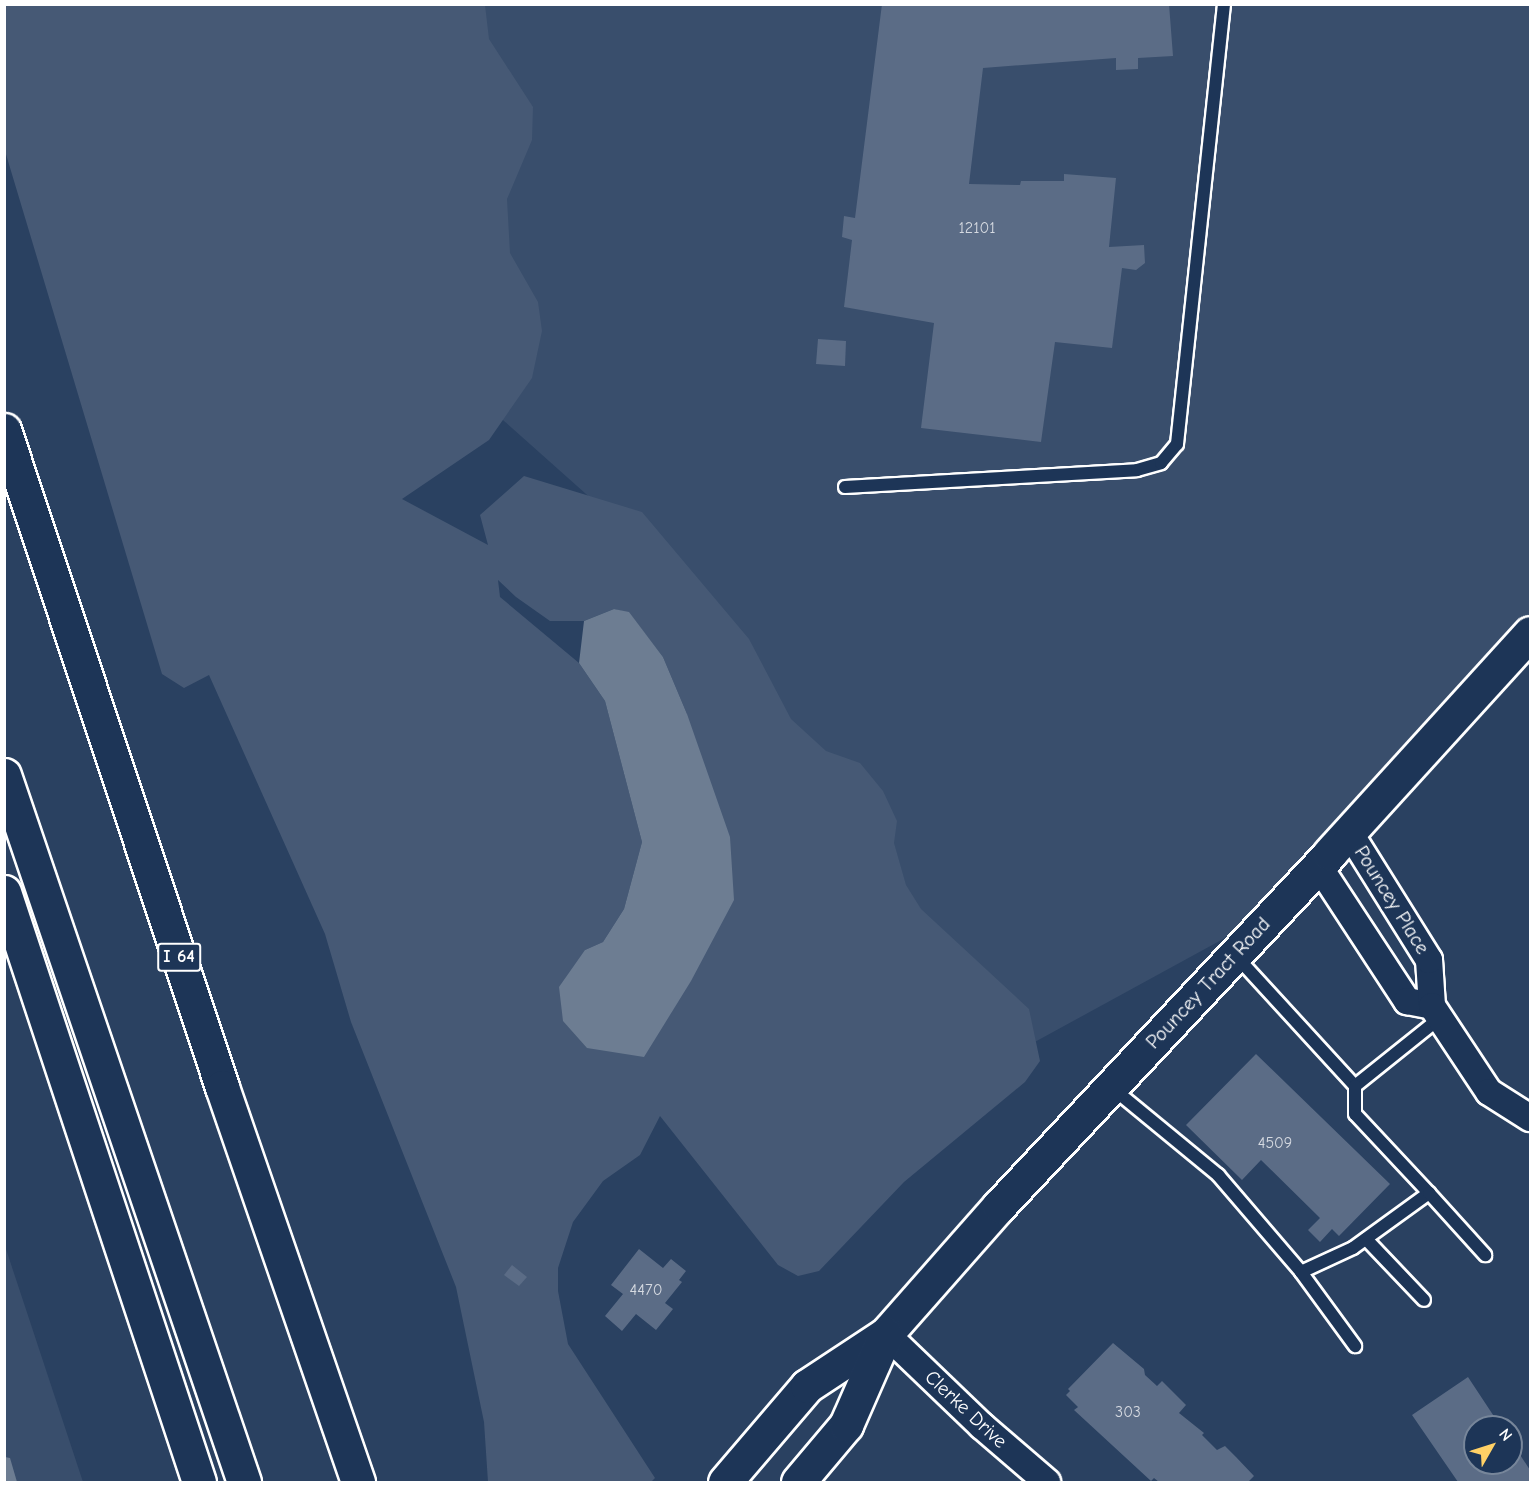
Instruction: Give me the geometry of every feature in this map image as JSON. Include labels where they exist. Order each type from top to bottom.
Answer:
[{"type":"main road","name":"I 64","points":[[4,430],[207,1043],[358,1482]]},
{"type":"main road","name":"Pouncey Tract Road","points":[[725,1482],[807,1386],[886,1334],[999,1206],[1350,832],[1530,633]]},
{"type":"main road","points":[[4,775],[244,1482]]},
{"type":"main road","points":[[4,892],[200,1482]]},
{"type":"main road","name":"Pouncey Tract Road","points":[[798,1482],[846,1425],[886,1334]]},
{"type":"street","name":"Pouncey Place","points":[[1350,832],[1429,960],[1436,1012],[1489,1092],[1530,1118]]},
{"type":"street","points":[[1318,865],[1407,1001],[1436,1012]]},
{"type":"street","name":"Clerke Drive","points":[[886,1334],[982,1426],[1047,1482]]},
{"type":"lane","points":[[845,487],[1137,470],[1161,463],[1177,444],[1224,4]]},
{"type":"lane","points":[[1235,954],[1355,1086],[1355,1114],[1485,1256]]},
{"type":"lane","points":[[1355,1086],[1436,1012]]},
{"type":"lane","points":[[1111,1086],[1218,1175],[1301,1272],[1355,1346]]},
{"type":"lane","points":[[1301,1272],[1353,1248],[1429,1193]]},
{"type":"lane","points":[[1366,1239],[1424,1300]]},
{"type":"shaded area","points":[[4,5],[485,5],[489,39],[533,107],[532,140],[507,199],[510,253],[538,302],[542,331],[532,378],[489,440],[402,499],[488,545],[480,515],[524,476],[642,512],[749,639],[791,719],[826,751],[860,763],[883,791],[897,821],[894,843],[906,885],[921,909],[1029,1009],[1040,1061],[1025,1082],[904,1182],[819,1271],[798,1276],[778,1265],[660,1116],[640,1155],[603,1181],[573,1222],[558,1268],[558,1291],[568,1344],[655,1478],[651,1482],[488,1482],[484,1422],[456,1287],[351,1022],[325,934],[209,675],[184,688],[162,674],[5,151]],"holes":[[[498,580],[516,597],[550,621],[584,621],[614,609],[629,613],[663,657],[687,714],[587,1048],[585,950],[603,942],[624,909],[642,842],[605,701],[579,663],[500,597]]]},
{"type":"shaded area","points":[[475,5],[1530,5],[1530,632],[1318,865],[1225,938],[1011,1055],[668,567],[495,413]]},
{"type":"shaded area","points":[[614,609],[629,612],[663,657],[687,714],[730,837],[734,900],[691,981],[644,1057],[587,1048],[563,1021],[559,987],[585,950],[603,942],[624,909],[642,842],[605,701],[579,663],[584,621]]},
{"type":"shaded area","points":[[5,1246],[83,1482],[5,1482]]},
{"type":"shaded area","points":[[5,1457],[10,1458],[17,1482],[5,1482]]},
{"type":"building","points":[[882,4],[1169,4],[1173,56],[1138,58],[1138,69],[1116,70],[1116,58],[983,68],[969,184],[1020,185],[1021,181],[1064,181],[1064,174],[1116,178],[1109,247],[1144,245],[1145,263],[1136,270],[1122,268],[1112,348],[1055,342],[1041,442],[921,428],[934,323],[844,307],[852,240],[842,237],[844,216],[855,218]]},
{"type":"building","points":[[818,339],[846,341],[845,366],[816,364]]},
{"type":"building","points":[[1256,1054],[1390,1184],[1339,1236],[1332,1229],[1320,1242],[1308,1230],[1320,1218],[1261,1160],[1242,1180],[1186,1125]]},
{"type":"building","points":[[639,1249],[663,1268],[671,1259],[686,1271],[679,1280],[682,1282],[665,1303],[673,1309],[656,1330],[636,1314],[622,1331],[605,1316],[623,1294],[611,1285]]},
{"type":"building","points":[[512,1265],[527,1277],[519,1286],[504,1275]]},
{"type":"building","points":[[1113,1343],[1144,1369],[1145,1375],[1157,1386],[1162,1381],[1186,1405],[1179,1413],[1204,1433],[1202,1435],[1217,1450],[1225,1446],[1254,1476],[1248,1482],[1159,1482],[1154,1478],[1151,1481],[1074,1410],[1078,1407],[1066,1395],[1070,1391],[1068,1389]]},
{"type":"building","points":[[1468,1377],[1493,1415],[1463,1415],[1463,1475],[1523,1475],[1523,1459],[1530,1470],[1530,1482],[1458,1482],[1412,1415]]}]
